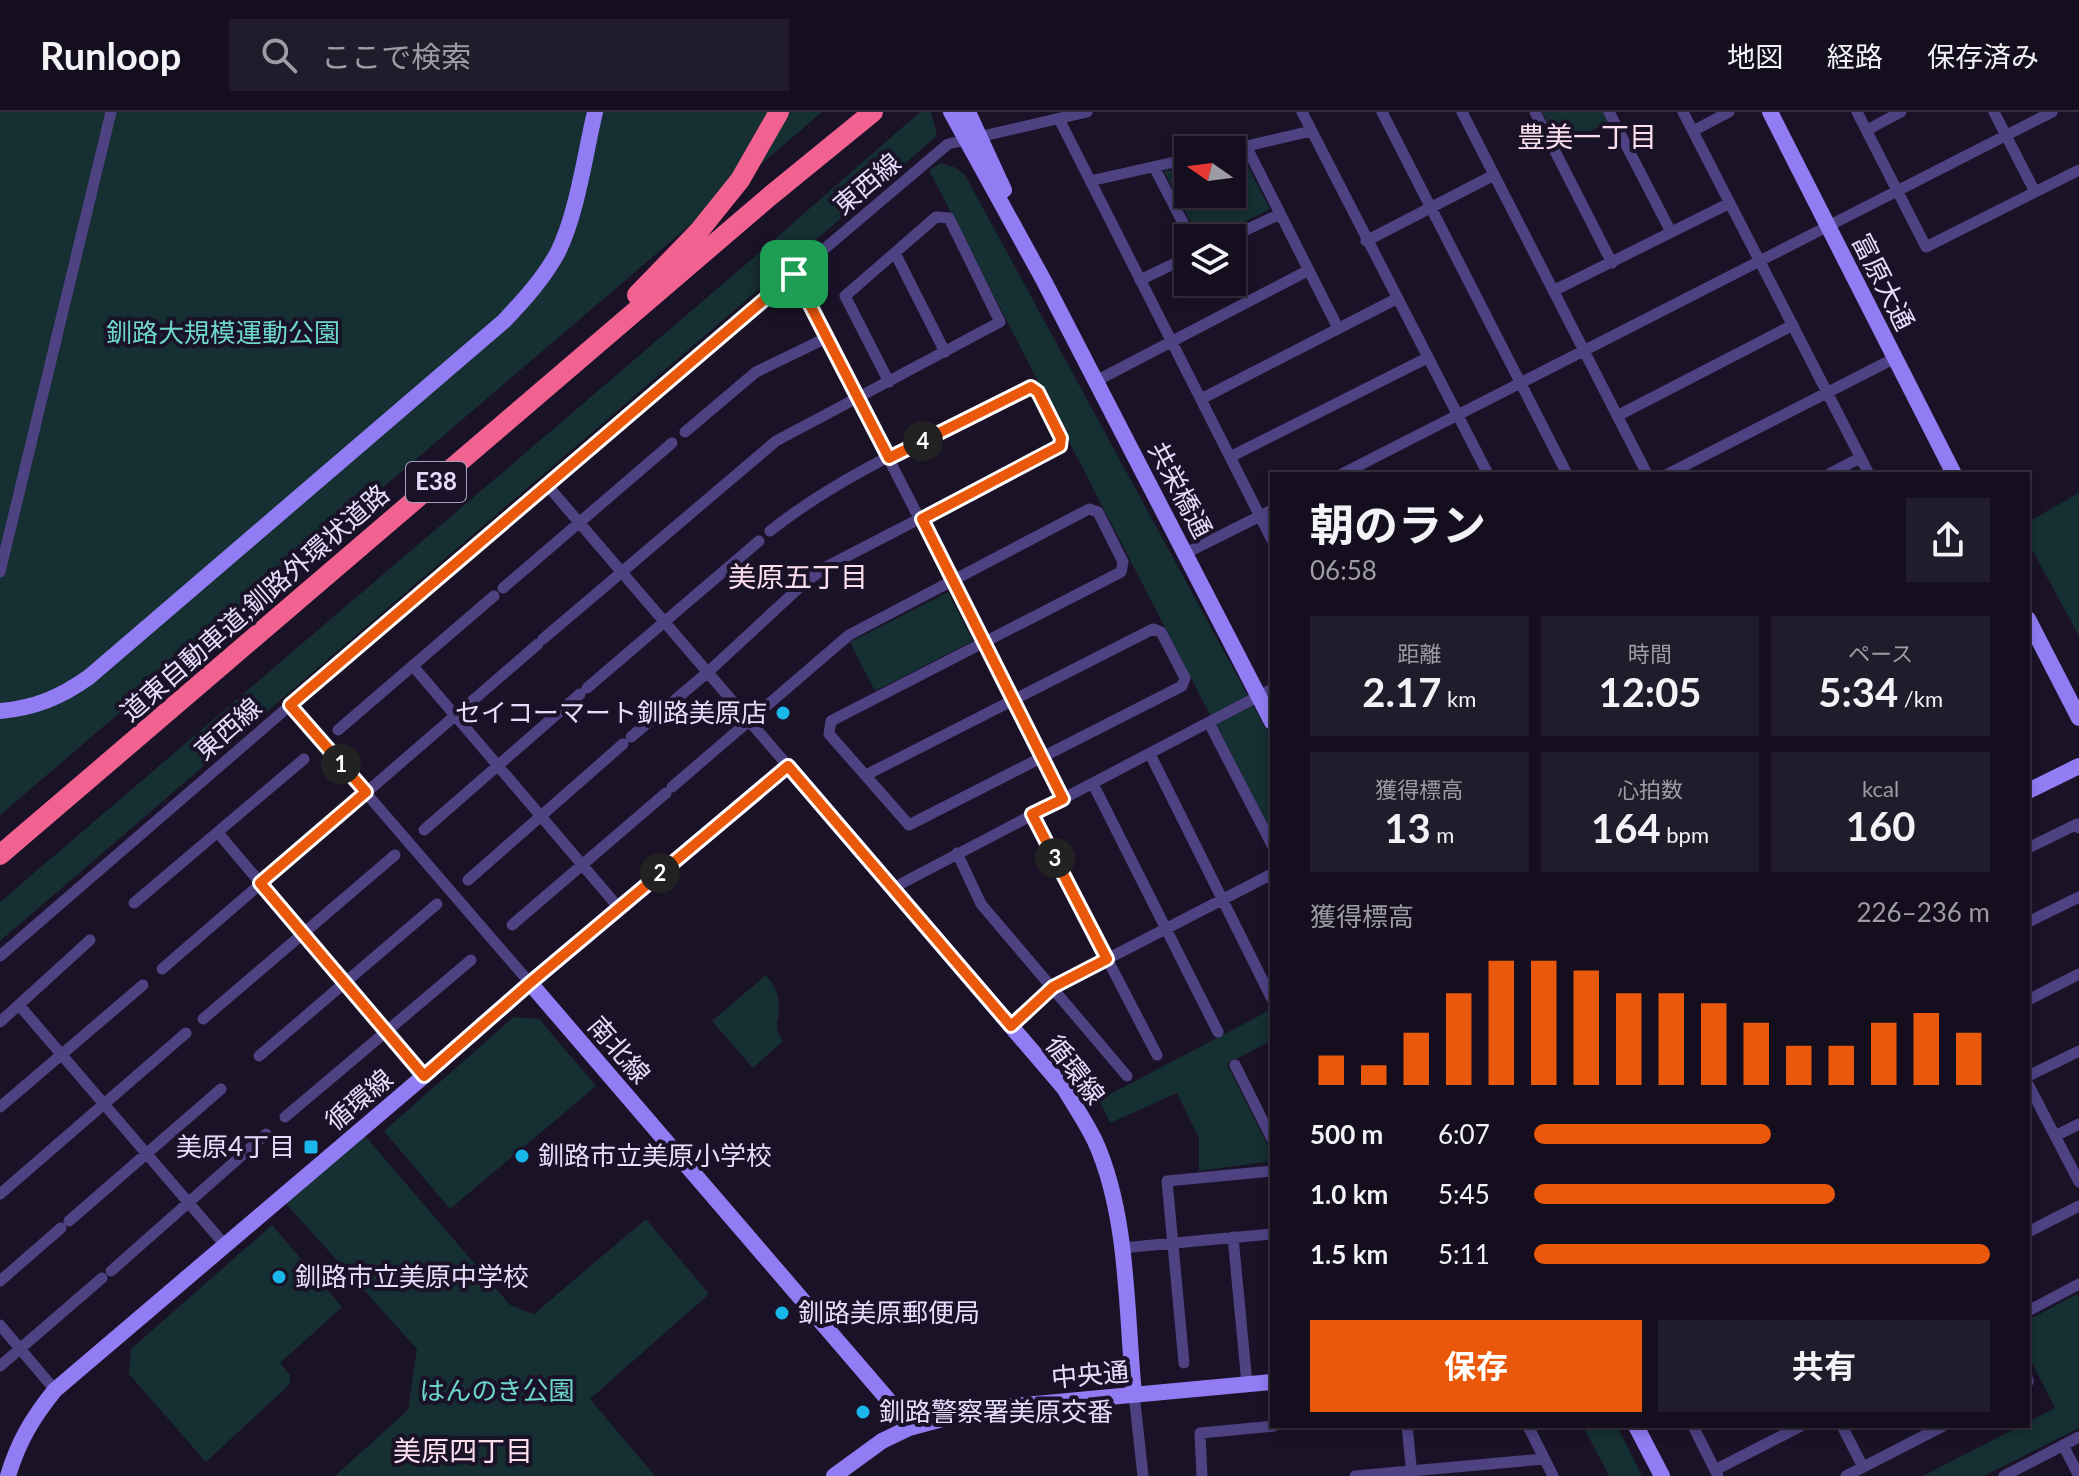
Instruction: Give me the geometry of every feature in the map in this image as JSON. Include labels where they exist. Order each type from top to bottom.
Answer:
[{"type":"highway","points":[[617,315],[699,231],[740,180],[779,112]]},
{"type":"highway","name":"道東自動車道;釧路外環状道路","points":[[0,846],[617,315],[859,112]]},
{"type":"highway","name":"道東自動車道;釧路外環状道路","points":[[0,855],[873,112]]},
{"type":"street","points":[[0,572],[111,112]]},
{"type":"street","points":[[0,711],[45,703],[89,677],[504,321],[536,286],[558,251],[567,227],[595,112]]},
{"type":"street","points":[[951,112],[972,139]]},
{"type":"street","points":[[968,112],[972,139]]},
{"type":"street","name":"東西線","points":[[0,956],[948,144],[1087,112]]},
{"type":"street","points":[[1302,112],[1487,472]]},
{"type":"street","points":[[1382,112],[1566,472]]},
{"type":"street","points":[[1462,112],[1646,472]]},
{"type":"street","points":[[1535,112],[1612,263]]},
{"type":"street","points":[[1609,112],[1671,232]]},
{"type":"street","points":[[1683,112],[1868,472]]},
{"type":"street","points":[[1693,131],[1729,112]]},
{"type":"street","name":"富原大通","points":[[1770,112],[1953,472]]},
{"type":"street","points":[[1857,112],[1926,247],[2079,170]]},
{"type":"street","points":[[1867,130],[1901,112]]},
{"type":"street","points":[[1994,112],[2035,192]]},
{"type":"street","points":[[1346,472],[2052,112]]},
{"type":"street","points":[[1059,119],[1270,536]]},
{"type":"street","points":[[1311,131],[1246,146],[1338,328]]},
{"type":"street","name":"共栄橋通","points":[[972,139],[1023,228],[1044,281],[1186,553],[1265,693],[1270,714]]},
{"type":"street","points":[[1090,181],[1174,162]]},
{"type":"street","points":[[1154,167],[1184,224]]},
{"type":"street","points":[[1366,241],[1494,175]]},
{"type":"street","points":[[1553,291],[1730,203]]},
{"type":"street","points":[[1246,230],[1280,214]]},
{"type":"street","points":[[162,969],[776,441],[889,382],[1000,322],[949,218],[936,217],[845,296],[889,382]]},
{"type":"street","points":[[895,253],[945,352]]},
{"type":"street","points":[[1140,280],[1174,264]]},
{"type":"street","points":[[1096,381],[1309,270]]},
{"type":"street","points":[[794,274],[1063,799]]},
{"type":"street","points":[[1201,399],[1396,299]]},
{"type":"street","points":[[1617,416],[1793,325]]},
{"type":"street","points":[[685,432],[756,372],[826,338]]},
{"type":"street","points":[[1230,457],[1427,358]]},
{"type":"street","points":[[1672,472],[1895,358]]},
{"type":"street","points":[[468,880],[826,567],[1060,446],[1061,438],[1038,392],[1031,387],[804,504],[770,531]]},
{"type":"street","points":[[338,730],[672,443]]},
{"type":"street","points":[[1833,472],[1860,458]]},
{"type":"street","points":[[547,485],[788,766]]},
{"type":"street","points":[[512,925],[849,635],[1089,509],[1098,512],[1123,562],[1121,572],[831,721],[829,734],[909,825],[1182,686],[1185,678],[1161,632],[1153,629],[866,775]]},
{"type":"street","points":[[1186,553],[1270,511]]},
{"type":"street","points":[[424,830],[759,541]]},
{"type":"street","points":[[2030,623],[2079,718]]},
{"type":"street","points":[[413,666],[619,908]]},
{"type":"street","points":[[893,888],[1265,693]]},
{"type":"street","name":"南北線","points":[[290,705],[896,1409],[909,1428]]},
{"type":"street","points":[[1209,723],[1270,841]]},
{"type":"street","points":[[1150,754],[1270,995]]},
{"type":"street","points":[[134,903],[304,759]]},
{"type":"street","name":"循環線","points":[[8,1476],[15,1452],[32,1417],[55,1390],[788,766],[1064,1088],[1095,1141],[1114,1195],[1134,1394]]},
{"type":"street","points":[[2030,789],[2079,766]]},
{"type":"street","points":[[1093,784],[1218,1032]]},
{"type":"street","points":[[1032,814],[1157,1055]]},
{"type":"street","points":[[2030,847],[2077,824],[2079,828]]},
{"type":"street","points":[[219,834],[424,1076]]},
{"type":"street","points":[[957,853],[981,904],[1127,1076]]},
{"type":"street","points":[[203,1019],[395,855]]},
{"type":"street","points":[[1011,1026],[1053,987],[1270,875]]},
{"type":"street","points":[[2030,921],[2079,897]]},
{"type":"street","points":[[259,1056],[437,904]]},
{"type":"street","points":[[0,1022],[90,940]]},
{"type":"street","points":[[285,1117],[471,960]]},
{"type":"street","points":[[2030,999],[2079,974]]},
{"type":"street","points":[[0,1107],[143,985]]},
{"type":"street","points":[[19,1005],[224,1244]]},
{"type":"street","points":[[0,1194],[186,1033]]},
{"type":"street","points":[[2030,1075],[2079,1051]]},
{"type":"street","points":[[1235,1065],[1270,1135]]},
{"type":"street","points":[[2030,1088],[2079,1182]]},
{"type":"street","points":[[0,1281],[221,1089]]},
{"type":"street","points":[[2055,1136],[2079,1124]]},
{"type":"street","points":[[0,1366],[266,1134]]},
{"type":"street","points":[[1184,1363],[1167,1181],[1270,1171]]},
{"type":"street","points":[[2030,1229],[2079,1206]]},
{"type":"street","points":[[1121,1248],[1270,1234]]},
{"type":"street","points":[[1233,1237],[1247,1384]]},
{"type":"street","points":[[2030,1310],[2079,1284]]},
{"type":"street","points":[[0,1325],[55,1390]]},
{"type":"street","name":"中央通","points":[[834,1476],[882,1441],[909,1428],[980,1409],[1270,1382]]},
{"type":"street","points":[[1134,1394],[1143,1476]]},
{"type":"street","points":[[1202,1476],[1200,1433],[1270,1426]]},
{"type":"street","points":[[1407,1428],[1412,1473]]},
{"type":"street","points":[[1529,1428],[1553,1476]]},
{"type":"street","points":[[1640,1428],[1662,1476]]},
{"type":"street","points":[[1694,1428],[1716,1473],[1797,1428]]},
{"type":"street","points":[[1843,1428],[1863,1467]]},
{"type":"street","points":[[1846,1476],[1939,1428]]},
{"type":"street","points":[[2004,1476],[2079,1437]]},
{"type":"street","points":[[2063,1445],[2079,1476]]},
{"type":"street","points":[[1355,1476],[1544,1459]]},
{"type":"green space","name":"釧路大規模運動公園","points":[[0,112],[822,112],[0,815]]},
{"type":"green space","points":[[920,112],[931,112],[937,136],[0,941],[0,902]]},
{"type":"green space","points":[[1542,112],[1603,112],[1609,122],[1560,146]]},
{"type":"green space","points":[[941,163],[965,175],[1270,736],[1270,831],[929,170]]},
{"type":"green space","points":[[1246,163],[1270,209],[1240,224],[1192,224],[1183,208],[1246,208]]},
{"type":"green space","points":[[1174,169],[1174,190],[1164,171]]},
{"type":"green space","points":[[2079,493],[2079,636],[2030,546],[2030,521]]},
{"type":"green space","points":[[948,592],[973,641],[875,691],[850,642]]},
{"type":"green space","points":[[766,975],[778,997],[777,1027],[783,1041],[753,1068],[712,1021]]},
{"type":"green space","points":[[1270,1010],[1270,1041],[1227,1064],[1270,1150],[1270,1161],[1199,1171],[1199,1138],[1177,1093],[1110,1123],[1099,1100]]},
{"type":"green space","points":[[514,1017],[539,1019],[596,1086],[450,1209],[384,1131]]},
{"type":"green space","name":"はんのき公園","points":[[360,1130],[510,1305],[534,1314],[646,1219],[709,1294],[590,1399],[655,1476],[335,1476],[408,1410],[417,1349],[280,1197]]},
{"type":"green space","points":[[272,1225],[342,1307],[280,1363],[290,1375],[290,1384],[206,1462],[129,1374],[131,1349]]},
{"type":"green space","points":[[2077,1294],[2079,1428],[1984,1476],[1923,1476],[2016,1428],[2030,1428],[2030,1421],[2055,1408],[2030,1359],[2030,1319]]},
{"type":"green space","points":[[1584,1428],[1618,1428],[1642,1476],[1609,1476]]},
{"type":"place","name":"セイコーマート釧路美原店","points":[[783,713]]},
{"type":"place","name":"美原4丁目","points":[[311,1147]]},
{"type":"place","name":"釧路市立美原小学校","points":[[522,1156]]},
{"type":"place","name":"釧路市立美原中学校","points":[[279,1277]]},
{"type":"place","name":"釧路美原郵便局","points":[[782,1313]]},
{"type":"place","name":"釧路警察署美原交番","points":[[863,1412]]},
{"type":"district","name":"豊美一丁目","points":[[1587,137]]},
{"type":"district","name":"美原五丁目","points":[[798,577]]},
{"type":"district","name":"美原四丁目","points":[[463,1451]]},
{"type":"route","points":[[794,274],[889,458],[1031,387],[1038,392],[1061,438],[1060,446],[922,519],[1063,799],[1032,814],[1107,959],[1053,987],[1011,1026],[788,766],[424,1076],[260,883],[366,792],[290,705],[794,274]]}]
